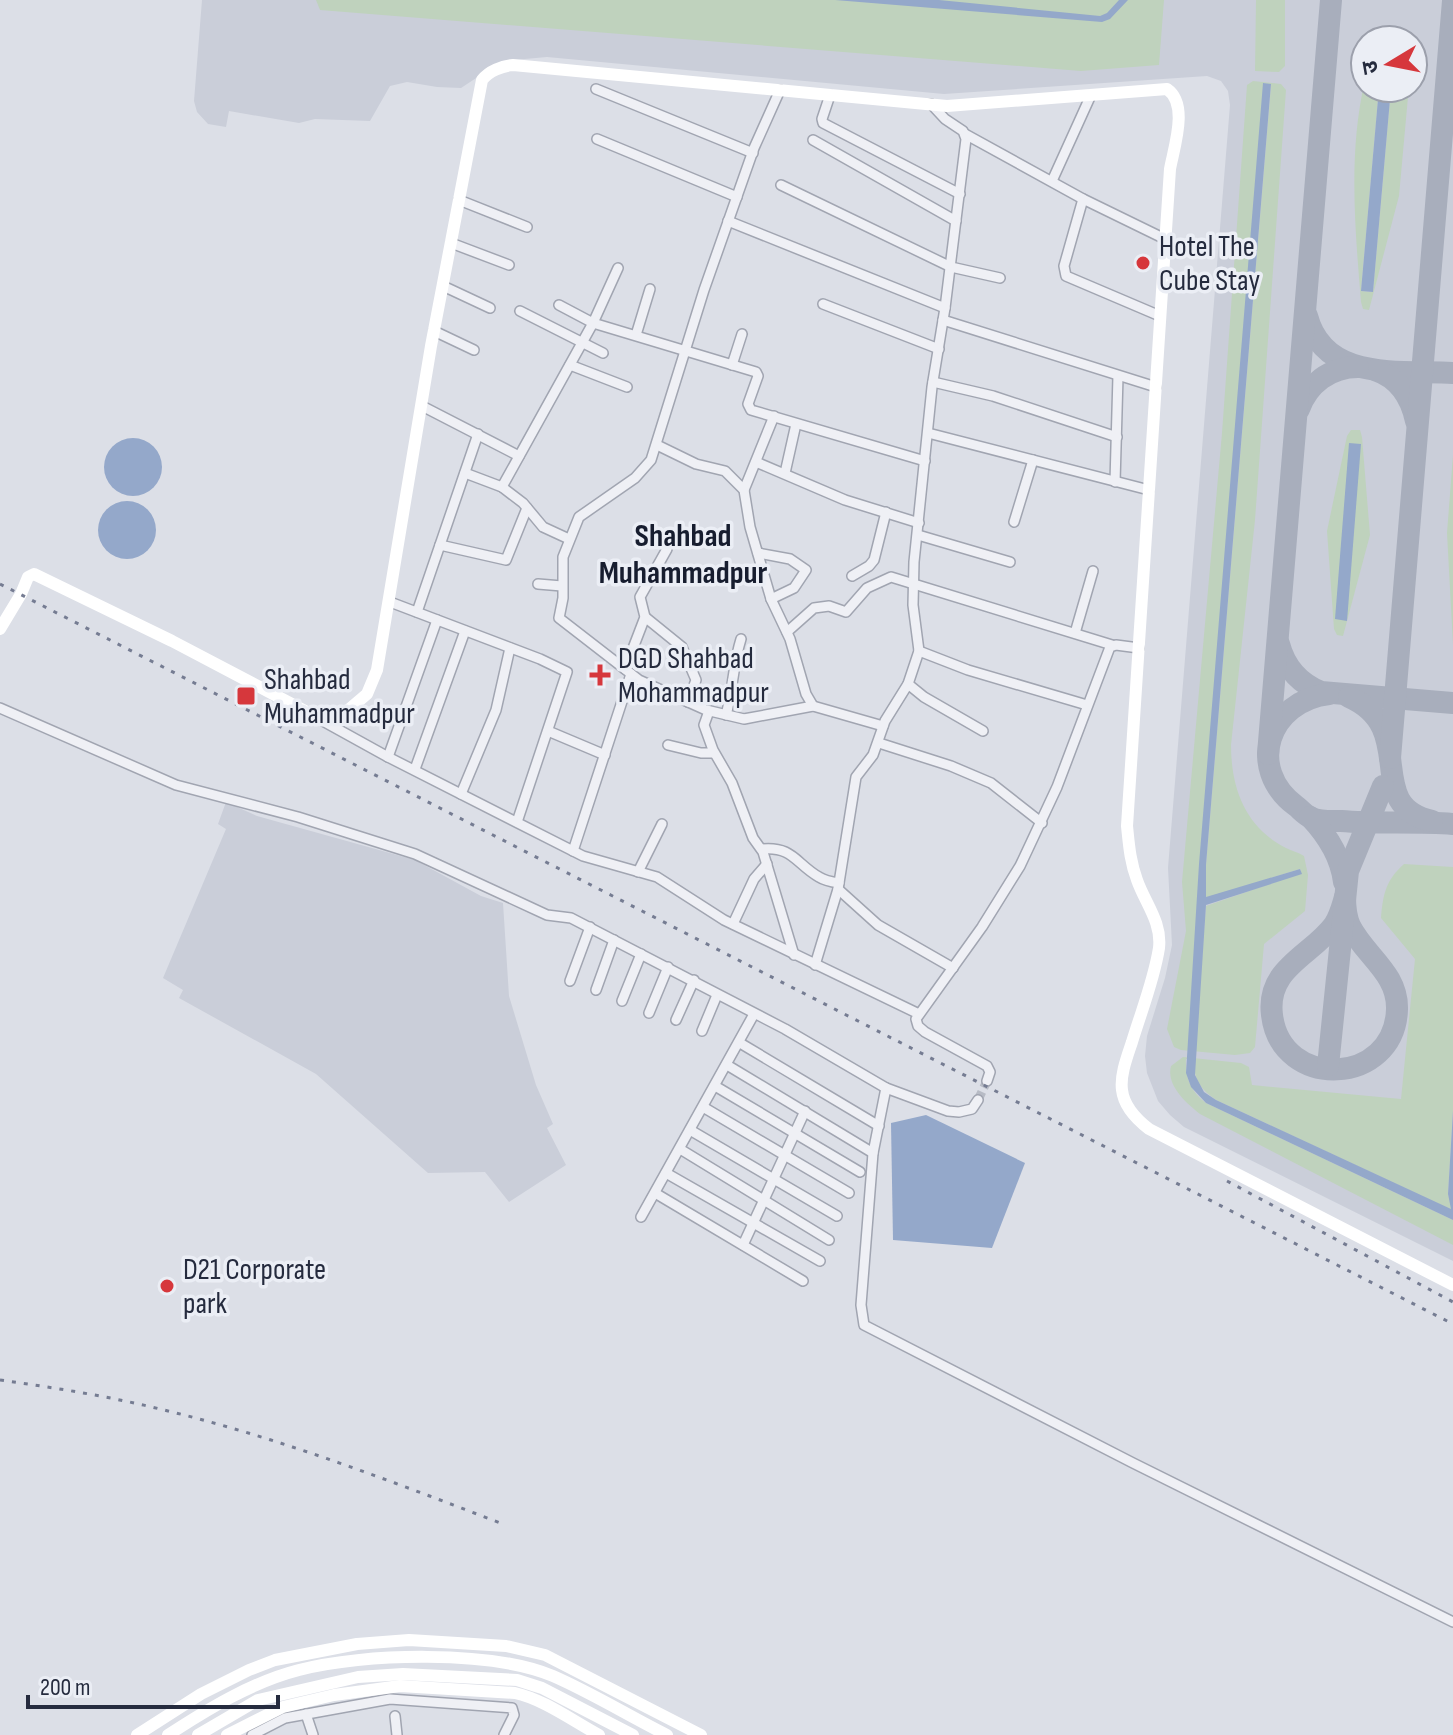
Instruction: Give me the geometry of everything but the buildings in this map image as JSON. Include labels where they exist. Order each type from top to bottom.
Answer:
[{"type":"street","points":[[309,713],[347,711],[367,694],[377,670],[434,331],[482,80],[488,74],[513,65],[947,106],[1167,89],[1174,94],[1177,102],[1178,125],[1170,169],[1127,826],[1129,857],[1158,925],[1159,939],[1151,980],[1125,1062],[1121,1087],[1128,1108],[1149,1129],[1453,1285]]},
{"type":"street","points":[[596,89],[753,153]]},
{"type":"street","points":[[780,90],[753,153],[683,349],[651,460],[635,478],[579,517],[563,557],[563,598],[559,613],[562,623],[628,671],[709,711],[754,718],[813,706],[883,726]]},
{"type":"street","points":[[830,95],[823,123],[960,194]]},
{"type":"street","points":[[1052,181],[1091,95]]},
{"type":"street","points":[[931,104],[965,134],[1083,199],[1165,239]]},
{"type":"street","points":[[815,965],[838,886],[856,777],[879,743],[883,726],[908,684],[919,651],[912,584],[933,382],[951,267],[965,134]]},
{"type":"street","points":[[597,139],[737,197]]},
{"type":"street","points":[[813,140],[956,221]]},
{"type":"street","points":[[781,185],[951,267],[1000,278]]},
{"type":"street","points":[[1083,199],[1064,266],[1066,276],[1160,316]]},
{"type":"street","points":[[459,200],[527,227]]},
{"type":"street","points":[[728,221],[945,308]]},
{"type":"street","points":[[451,243],[509,265]]},
{"type":"street","points":[[502,487],[593,323],[618,268]]},
{"type":"street","points":[[443,286],[490,308]]},
{"type":"street","points":[[636,335],[650,289]]},
{"type":"street","points":[[823,304],[939,349]]},
{"type":"street","points":[[559,305],[593,323],[758,374],[749,409],[925,461]]},
{"type":"street","points":[[520,311],[603,353]]},
{"type":"street","points":[[943,320],[1156,387]]},
{"type":"street","points":[[434,331],[474,350]]},
{"type":"street","points":[[732,365],[742,334]]},
{"type":"street","points":[[570,365],[627,387]]},
{"type":"street","points":[[1115,482],[1118,376]]},
{"type":"street","points":[[933,382],[993,396],[1117,437]]},
{"type":"street","points":[[422,406],[519,456]]},
{"type":"street","points":[[774,416],[744,490],[748,519],[771,599],[787,632],[806,694],[813,706]]},
{"type":"street","points":[[785,473],[796,424]]},
{"type":"street","points":[[928,433],[1149,490]]},
{"type":"street","points":[[417,612],[478,434]]},
{"type":"street","points":[[657,445],[696,464],[725,471],[744,490]]},
{"type":"street","points":[[1014,522],[1033,460]]},
{"type":"street","points":[[756,462],[845,500],[919,523]]},
{"type":"street","points":[[465,473],[502,487],[527,508],[543,527],[569,539]]},
{"type":"street","points":[[440,545],[506,560],[527,508]]},
{"type":"street","points":[[852,576],[874,560],[886,512]]},
{"type":"street","points":[[918,535],[1010,562]]},
{"type":"street","points":[[573,851],[645,617],[640,597],[667,549]]},
{"type":"street","points":[[758,553],[790,559],[806,570],[794,588],[771,599]]},
{"type":"street","points":[[1075,633],[1093,571]]},
{"type":"street","points":[[0,629],[4,616],[28,577],[34,574],[172,641],[388,757],[573,851],[662,880],[733,924],[919,1014]]},
{"type":"street","points":[[787,632],[814,608],[829,606],[846,612],[867,588],[886,577],[1112,645],[1139,648]]},
{"type":"street","points":[[538,584],[562,586]]},
{"type":"street","points":[[390,602],[567,672],[517,822]]},
{"type":"street","points":[[645,617],[684,649],[696,680],[688,702]]},
{"type":"street","points":[[388,757],[437,620]]},
{"type":"street","points":[[415,769],[465,631]]},
{"type":"street","points":[[726,715],[741,639]]},
{"type":"street","points":[[987,1081],[990,1072],[987,1066],[925,1032],[916,1019],[1017,871],[1042,823],[1112,645]]},
{"type":"street","points":[[461,794],[497,707],[510,648]]},
{"type":"street","points":[[919,651],[968,670],[1087,705]]},
{"type":"street","points":[[908,684],[924,697],[983,731]]},
{"type":"street","points":[[0,708],[168,782],[298,817],[415,854],[547,915],[571,918],[694,980],[886,1088],[959,1112],[972,1109],[978,1100]]},
{"type":"street","points":[[709,711],[704,725],[714,753],[732,783],[753,838],[762,849],[794,955]]},
{"type":"street","points":[[548,731],[605,755]]},
{"type":"street","points":[[879,743],[951,766],[991,783],[1042,823]]},
{"type":"street","points":[[668,745],[714,753]]},
{"type":"street","points":[[638,872],[662,824]]},
{"type":"street","points":[[762,849],[781,849],[797,858],[820,878],[838,886],[878,925],[953,968]]},
{"type":"street","points":[[733,924],[754,879],[767,864]]},
{"type":"street","points":[[570,981],[590,927]]},
{"type":"street","points":[[596,990],[614,940]]},
{"type":"street","points":[[622,1001],[641,954]]},
{"type":"street","points":[[649,1013],[668,967]]},
{"type":"street","points":[[676,1020],[694,980]]},
{"type":"street","points":[[702,1031],[717,995]]},
{"type":"street","points":[[641,1217],[740,1043],[749,1011]]},
{"type":"street","points":[[740,1043],[879,1126]]},
{"type":"street","points":[[727,1065],[873,1153]]},
{"type":"street","points":[[715,1086],[860,1172]]},
{"type":"street","points":[[886,1088],[873,1153],[861,1305],[864,1325],[1453,1622]]},
{"type":"street","points":[[703,1107],[849,1193]]},
{"type":"street","points":[[743,1245],[805,1111]]},
{"type":"street","points":[[690,1130],[837,1216]]},
{"type":"street","points":[[680,1149],[829,1240]]},
{"type":"street","points":[[666,1173],[820,1261]]},
{"type":"street","points":[[655,1193],[803,1281]]},
{"type":"street","points":[[137,1735],[201,1694],[275,1660],[357,1644],[409,1640],[531,1651],[557,1660],[701,1735]]},
{"type":"street","points":[[493,1661],[495,1646]]},
{"type":"street","points":[[168,1735],[255,1685],[299,1670],[356,1661],[403,1658],[493,1661],[551,1675],[667,1735]]},
{"type":"street","points":[[198,1735],[217,1730],[258,1700],[358,1677],[403,1674],[542,1688],[633,1735]]},
{"type":"street","points":[[227,1735],[283,1707],[334,1695],[400,1686],[516,1686],[599,1735]]},
{"type":"street","points":[[504,1735],[514,1715],[512,1708],[516,1686]]},
{"type":"street","points":[[252,1735],[285,1718],[390,1699],[512,1708]]},
{"type":"street","points":[[306,1714],[313,1735]]},
{"type":"street","points":[[395,1716],[397,1735]]},
{"type":"shaded area","points":[[202,0],[1453,0],[1453,1261],[1184,1127],[1158,1101],[1147,1073],[1147,1036],[1172,945],[1168,868],[1230,105],[1228,91],[1221,81],[1207,76],[944,94],[547,57],[502,61],[461,88],[407,82],[390,86],[370,121],[315,119],[299,123],[229,111],[226,127],[208,124],[197,112],[194,101]]},
{"type":"shaded area","points":[[226,802],[257,816],[415,860],[481,896],[503,903],[509,996],[536,1085],[553,1124],[547,1128],[566,1165],[509,1202],[485,1172],[428,1173],[316,1074],[179,998],[183,990],[163,978],[226,829],[218,824]]},
{"type":"green space","points":[[316,0],[1164,0],[1159,65],[1081,71],[320,10]]},
{"type":"green space","points":[[1256,0],[1285,0],[1285,66],[1279,72],[1255,71]]},
{"type":"green space","points":[[1253,81],[1281,84],[1286,90],[1255,520],[1231,745],[1232,761],[1238,791],[1251,818],[1272,839],[1304,856],[1308,875],[1305,911],[1264,944],[1255,1047],[1250,1053],[1235,1055],[1181,1050],[1174,1047],[1167,1029],[1186,931],[1182,882],[1222,433],[1247,85]],"holes":[[[1264,83],[1271,85],[1206,865],[1206,898],[1300,869],[1301,873],[1206,906],[1195,1049],[1200,864]]]},
{"type":"green space","points":[[1361,104],[1378,104],[1361,291],[1373,292],[1390,104],[1407,104],[1399,196],[1369,310],[1363,309],[1361,302],[1354,191]]},
{"type":"green space","points":[[1351,430],[1360,430],[1362,437],[1370,535],[1343,636],[1337,635],[1334,629],[1327,531],[1347,436]]},
{"type":"green space","points":[[1453,455],[1453,645],[1447,533]]},
{"type":"green space","points":[[1404,864],[1453,867],[1453,1111],[1448,1194],[1452,1210],[1216,1100],[1199,1083],[1194,1059],[1186,1059],[1187,1072],[1193,1089],[1206,1103],[1453,1220],[1453,1245],[1200,1114],[1178,1093],[1170,1073],[1171,1066],[1183,1057],[1241,1063],[1249,1067],[1252,1085],[1401,1099],[1415,959],[1381,918],[1386,888]]},
{"type":"water","points":[[835,0],[939,0],[1100,16],[1119,0],[1128,0],[1110,19],[1102,22]]},
{"type":"water","points":[[1263,83],[1271,84],[1206,865],[1206,897],[1300,869],[1302,874],[1206,905],[1195,1075],[1204,1092],[1216,1100],[1451,1209],[1448,1194],[1453,1111],[1453,1220],[1206,1103],[1191,1087],[1186,1073],[1199,864]]},
{"type":"water","points":[[1378,104],[1390,104],[1373,292],[1361,291]]},
{"type":"water","points":[[133,438],[154,446],[162,467],[154,488],[133,496],[112,488],[104,467],[112,446]]},
{"type":"water","points":[[1349,443],[1361,444],[1347,621],[1335,619]]},
{"type":"water","points":[[127,501],[147,510],[156,530],[147,550],[127,559],[107,550],[98,530],[107,510]]},
{"type":"water","points":[[926,1115],[1025,1163],[992,1248],[893,1240],[891,1123]]},
{"type":"taxiway","points":[[1268,754],[1331,0]]},
{"type":"taxiway","points":[[1390,758],[1453,1]]},
{"type":"taxiway","points":[[1307,316],[1316,337],[1329,352],[1346,362],[1388,371],[1453,373]]},
{"type":"taxiway","points":[[1299,409],[1308,392],[1321,379],[1338,370],[1358,367]]},
{"type":"taxiway","points":[[1375,370],[1391,378],[1403,390],[1416,421]]},
{"type":"taxiway","points":[[1279,644],[1294,673],[1321,692],[1453,703]]},
{"type":"taxiway","points":[[1329,694],[1308,699],[1291,709],[1279,722],[1271,738],[1268,756],[1271,773],[1280,791],[1304,813],[1317,820],[1453,824]]},
{"type":"taxiway","points":[[1349,697],[1370,711],[1382,728],[1399,799],[1411,812],[1432,821]]},
{"type":"taxiway","points":[[1328,1066],[1348,871],[1383,786]]},
{"type":"taxiway","points":[[1310,817],[1332,847],[1344,882]]},
{"type":"taxiway","points":[[1345,897],[1350,926],[1387,975],[1396,996],[1397,1009],[1391,1034],[1378,1053],[1359,1065],[1337,1069],[1315,1067],[1295,1057],[1280,1040],[1272,1015],[1272,999],[1283,974],[1334,925],[1345,897]]},
{"type":"tunnel","points":[[978,1100],[987,1081]]},
{"type":"railway","points":[[0,584],[1453,1324]]},
{"type":"railway","points":[[1227,1181],[1453,1302]]},
{"type":"railway","points":[[0,1380],[106,1397],[211,1422],[337,1462],[503,1524]]},
{"type":"place","name":"Hotel The Cube Stay","points":[[1143,263]]},
{"type":"place","name":"DGD Shahbad Mohammadpur","points":[[600,675]]},
{"type":"place","name":"Shahbad Muhammadpur","points":[[246,696]]},
{"type":"place","name":"D21 Corporate park","points":[[167,1286]]},
{"type":"district","name":"Shahbad Muhammadpur","points":[[683,554]]}]
